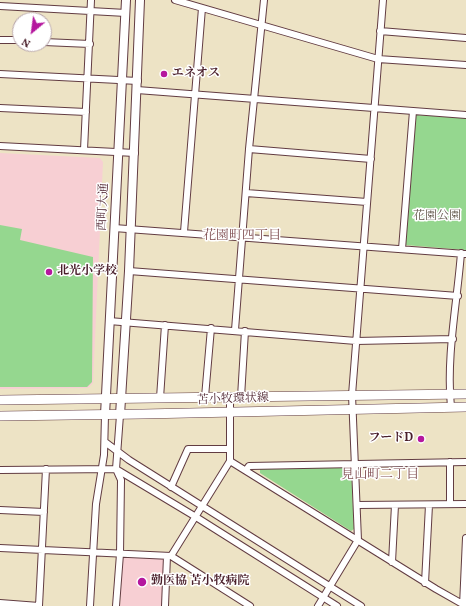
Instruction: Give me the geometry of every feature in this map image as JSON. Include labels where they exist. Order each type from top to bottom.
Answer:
[{"type":"main road","name":"苫小牧環状線","points":[[0,400],[466,394]]},
{"type":"main road","name":"苫小牧環状線","points":[[0,416],[466,407]]},
{"type":"street","points":[[84,150],[91,0]]},
{"type":"street","name":"西町大通","points":[[105,415],[126,0]]},
{"type":"street","points":[[116,606],[120,554],[121,480],[116,466],[116,452],[120,414],[129,271],[138,81],[140,0]]},
{"type":"street","points":[[175,0],[378,59],[466,65]]},
{"type":"street","points":[[235,330],[249,149],[264,0]]},
{"type":"street","points":[[318,606],[358,540],[352,395],[383,0]]},
{"type":"street","points":[[0,6],[126,13]]},
{"type":"street","points":[[184,232],[202,8]]},
{"type":"street","points":[[380,31],[466,38]]},
{"type":"street","points":[[0,40],[12,40]]},
{"type":"street","points":[[52,42],[90,44]]},
{"type":"street","points":[[0,74],[138,81]]},
{"type":"street","points":[[137,90],[466,115]]},
{"type":"street","points":[[0,108],[86,112]]},
{"type":"street","points":[[402,249],[413,111]]},
{"type":"street","points":[[0,146],[135,153]]},
{"type":"street","points":[[249,149],[370,159]]},
{"type":"street","points":[[246,193],[367,202]]},
{"type":"street","points":[[114,228],[131,228],[463,253],[453,339],[450,394],[451,407]]},
{"type":"street","points":[[129,271],[458,296]]},
{"type":"street","points":[[109,321],[211,328],[356,341],[453,339]]},
{"type":"street","points":[[160,398],[165,325]]},
{"type":"street","points":[[205,397],[211,328]]},
{"type":"street","points":[[241,397],[245,331]]},
{"type":"street","points":[[165,606],[169,556],[196,517],[230,461],[230,397]]},
{"type":"street","points":[[90,606],[96,504],[105,445],[105,415]]},
{"type":"street","points":[[105,445],[361,606]]},
{"type":"street","points":[[171,487],[188,449],[230,449]]},
{"type":"street","points":[[230,461],[463,606],[466,606]]},
{"type":"street","points":[[450,462],[450,504]]},
{"type":"street","points":[[246,470],[249,466],[466,462]]},
{"type":"street","points":[[0,470],[101,470],[116,466],[337,606]]},
{"type":"street","points":[[0,603],[39,606],[46,469]]},
{"type":"street","points":[[357,505],[466,504]]},
{"type":"street","points":[[392,562],[396,505]]},
{"type":"street","points":[[425,582],[429,505]]},
{"type":"street","points":[[0,510],[44,512]]},
{"type":"street","points":[[463,606],[466,538]]},
{"type":"street","points":[[0,548],[169,556],[250,606]]},
{"type":"shaded area","name":"北光小学校","points":[[0,153],[100,158],[103,162],[93,383],[88,388],[0,389]]},
{"type":"shaded area","name":"勤医協 苫小牧病院","points":[[123,556],[165,558],[162,606],[120,606]]},
{"type":"green space","name":"花園公園","points":[[416,115],[466,118],[466,250],[405,245]]},
{"type":"green space","points":[[0,225],[22,229],[20,240],[93,257],[92,382],[87,387],[0,387]]},
{"type":"green space","points":[[351,467],[354,529],[351,531],[260,473],[260,468]]},
{"type":"place","name":"エネオス","points":[[164,74]]},
{"type":"place","name":"北光小学校","points":[[49,272]]},
{"type":"place","name":"フードD","points":[[421,439]]},
{"type":"place","name":"勤医協 苫小牧病院","points":[[142,582]]},
{"type":"district","name":"花園町四丁目","points":[[242,237]]},
{"type":"district","name":"見山町二丁目","points":[[380,476]]}]
